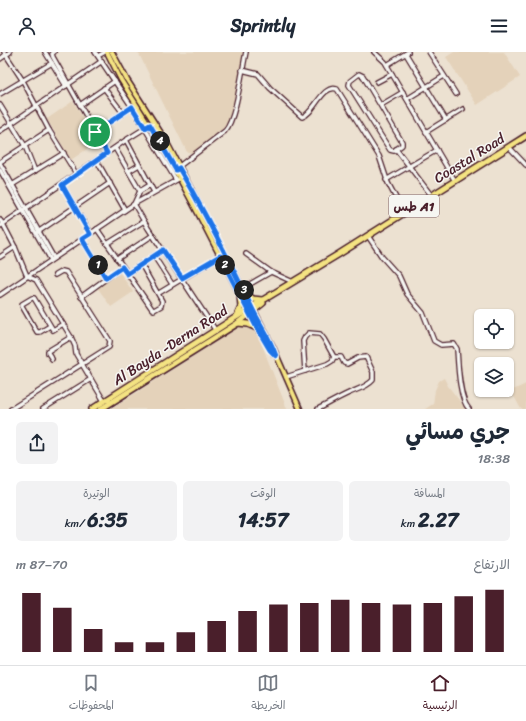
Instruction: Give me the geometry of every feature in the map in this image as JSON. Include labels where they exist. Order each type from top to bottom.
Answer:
[{"type":"highway","name":"Coastal Road","points":[[302,277],[526,136]]},
{"type":"highway","name":"Al Bayda -Derna Road","points":[[101,409],[238,323],[263,300],[302,277]]},
{"type":"highway","points":[[251,311],[302,277]]},
{"type":"highway","points":[[237,317],[243,294],[253,299],[263,300]]},
{"type":"highway","name":"Al Bayda -Derna Road","points":[[92,409],[237,317],[251,311]]},
{"type":"highway","points":[[238,323],[248,324],[257,328]]},
{"type":"main road","points":[[106,52],[121,80],[184,176],[243,288],[243,294]]},
{"type":"main road","points":[[112,52],[127,80],[161,132],[178,169],[178,179],[220,256],[243,294],[257,328],[270,350],[276,356]]},
{"type":"main road","points":[[251,311],[272,345],[300,409]]},
{"type":"street","points":[[45,52],[80,105],[107,153]]},
{"type":"street","points":[[54,52],[52,56],[67,85]]},
{"type":"street","points":[[95,52],[178,179]]},
{"type":"street","points":[[98,56],[106,52]]},
{"type":"street","points":[[178,169],[182,164],[220,136],[230,126],[246,52]]},
{"type":"street","points":[[374,52],[382,58],[455,181]]},
{"type":"street","points":[[429,52],[456,94]]},
{"type":"street","points":[[0,54],[6,53]]},
{"type":"street","points":[[0,59],[6,53]]},
{"type":"street","points":[[6,53],[49,130],[77,175]]},
{"type":"street","points":[[387,66],[407,53],[446,120]]},
{"type":"street","points":[[0,130],[102,61]]},
{"type":"street","points":[[0,94],[52,63]]},
{"type":"street","points":[[242,70],[259,75],[270,88],[301,116],[306,115],[318,100],[330,89],[337,89],[379,156],[386,180],[404,213]]},
{"type":"street","points":[[377,82],[392,74]]},
{"type":"street","points":[[358,75],[362,75],[402,142],[402,144],[396,149],[393,151],[390,150],[350,86],[350,81],[358,75]]},
{"type":"street","points":[[407,99],[444,76]]},
{"type":"street","points":[[80,105],[115,81]]},
{"type":"street","points":[[104,88],[123,113]]},
{"type":"street","points":[[380,105],[403,92]]},
{"type":"street","points":[[0,105],[24,146],[35,171]]},
{"type":"street","points":[[95,132],[132,107]]},
{"type":"street","points":[[426,132],[463,109]]},
{"type":"street","points":[[1,225],[150,125]]},
{"type":"street","points":[[11,186],[0,163],[49,130]]},
{"type":"street","points":[[126,140],[154,192]]},
{"type":"street","points":[[509,147],[526,166]]},
{"type":"street","points":[[115,148],[140,191]]},
{"type":"street","points":[[396,149],[408,167],[432,195]]},
{"type":"street","points":[[386,180],[437,150]]},
{"type":"street","points":[[11,186],[64,153]]},
{"type":"street","points":[[97,161],[125,210]]},
{"type":"street","points":[[129,171],[139,165]]},
{"type":"street","points":[[0,170],[11,186],[52,259]]},
{"type":"street","points":[[0,295],[134,204],[184,176]]},
{"type":"street","points":[[37,232],[110,183]]},
{"type":"street","points":[[62,185],[90,234]]},
{"type":"street","points":[[134,204],[140,191],[150,185]]},
{"type":"street","points":[[134,204],[216,331]]},
{"type":"street","points":[[0,220],[1,225],[15,247],[27,276],[36,280],[71,336],[76,354],[104,401]]},
{"type":"street","points":[[107,244],[144,221]]},
{"type":"street","points":[[97,229],[127,274],[153,309],[156,309],[162,303],[158,293],[141,264]]},
{"type":"street","points":[[117,259],[153,235]]},
{"type":"street","points":[[368,236],[382,257],[399,276],[407,294],[423,313],[434,341],[441,345],[454,344],[456,346],[459,379],[464,402],[469,409]]},
{"type":"street","points":[[82,239],[106,278]]},
{"type":"street","points":[[0,257],[15,247]]},
{"type":"street","points":[[127,274],[163,250]]},
{"type":"street","points":[[246,254],[271,272],[293,282]]},
{"type":"street","points":[[154,256],[172,284]]},
{"type":"street","points":[[158,293],[220,256]]},
{"type":"street","points":[[81,297],[122,267]]},
{"type":"street","points":[[11,409],[109,347],[110,343],[65,271],[55,275]]},
{"type":"street","points":[[243,288],[271,272]]},
{"type":"street","points":[[50,326],[40,332],[37,332],[22,304],[34,298],[50,326],[54,330],[63,324]]},
{"type":"street","points":[[305,371],[303,341],[309,334],[317,333],[322,336],[334,357]]},
{"type":"street","points":[[52,359],[48,351],[71,336]]},
{"type":"street","points":[[286,377],[327,364],[332,361],[334,357]]},
{"type":"street","points":[[318,409],[349,393],[368,386],[373,380],[373,372],[366,357],[358,358],[347,364],[344,363],[341,357],[334,357]]},
{"type":"street","points":[[43,409],[91,379]]},
{"type":"shaded area","points":[[138,52],[244,52],[229,125],[227,128],[196,153],[187,152]]},
{"type":"shaded area","points":[[454,52],[504,52],[520,77],[477,105],[446,57]]},
{"type":"shaded area","points":[[73,101],[97,142],[71,160],[47,119]]},
{"type":"shaded area","points":[[119,272],[133,292],[111,307],[97,287]]},
{"type":"shaded area","points":[[245,326],[256,330],[287,409],[111,409],[239,327]]},
{"type":"shaded area","points":[[444,378],[448,386],[466,409],[425,409],[433,404],[435,390],[439,381]]},
{"type":"shaded area","points":[[526,384],[526,409],[521,409],[514,396],[514,390]]},
{"type":"route","points":[[132,107],[145,128],[150,125],[176,170],[179,168],[184,176],[243,288],[257,320],[272,345],[276,356],[270,350],[257,328],[220,256],[182,278],[163,250],[127,274],[122,267],[106,278],[82,239],[90,234],[62,185],[107,153],[95,132],[132,107]]}]
